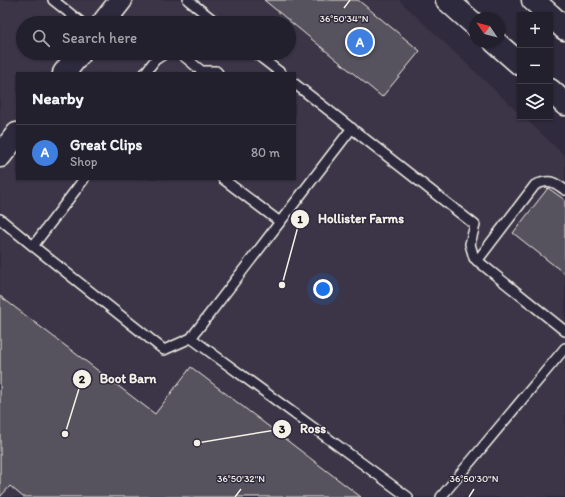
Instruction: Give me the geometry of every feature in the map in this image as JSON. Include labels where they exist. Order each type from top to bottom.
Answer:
[{"type":"main road","points":[[108,16],[120,0]]},
{"type":"main road","points":[[447,0],[469,20]]},
{"type":"main road","points":[[533,0],[547,12]]},
{"type":"main road","points":[[553,18],[565,29]]},
{"type":"main road","points":[[502,48],[517,61]]},
{"type":"main road","points":[[65,72],[74,60]]},
{"type":"main road","points":[[553,93],[565,104]]},
{"type":"main road","points":[[0,156],[16,135]]},
{"type":"lane","points":[[53,0],[73,16]]},
{"type":"lane","points":[[188,0],[208,16]]},
{"type":"lane","points":[[146,72],[155,60]]},
{"type":"lane","points":[[189,60],[204,72],[217,72]]},
{"type":"lane","points":[[264,60],[280,72]]},
{"type":"lane","points":[[296,85],[475,225],[470,244],[474,258],[565,331]]},
{"type":"lane","points":[[0,219],[164,350],[191,338],[352,128]]},
{"type":"lane","points":[[34,246],[83,180]]},
{"type":"lane","points":[[227,180],[280,222]]},
{"type":"lane","points":[[478,261],[535,185],[546,180],[553,181],[565,190]]},
{"type":"lane","points":[[191,338],[408,497]]},
{"type":"lane","points":[[441,497],[565,348]]},
{"type":"shaded area","points":[[0,0],[399,0],[517,111],[517,120],[527,120],[565,156],[565,497],[0,497]]},
{"type":"building","points":[[264,0],[358,0],[420,51],[382,97],[296,26],[296,16],[283,16]]},
{"type":"building","points":[[548,188],[565,200],[565,274],[513,233]]},
{"type":"building","points":[[0,296],[155,414],[191,367],[361,497],[23,497],[10,486],[0,497]]},
{"type":"place","name":"Great Clips","points":[[360,42]]},
{"type":"place","name":"Hollister Farms","points":[[282,285]]},
{"type":"place","name":"Boot Barn","points":[[65,434]]},
{"type":"place","name":"Ross","points":[[197,443]]}]
